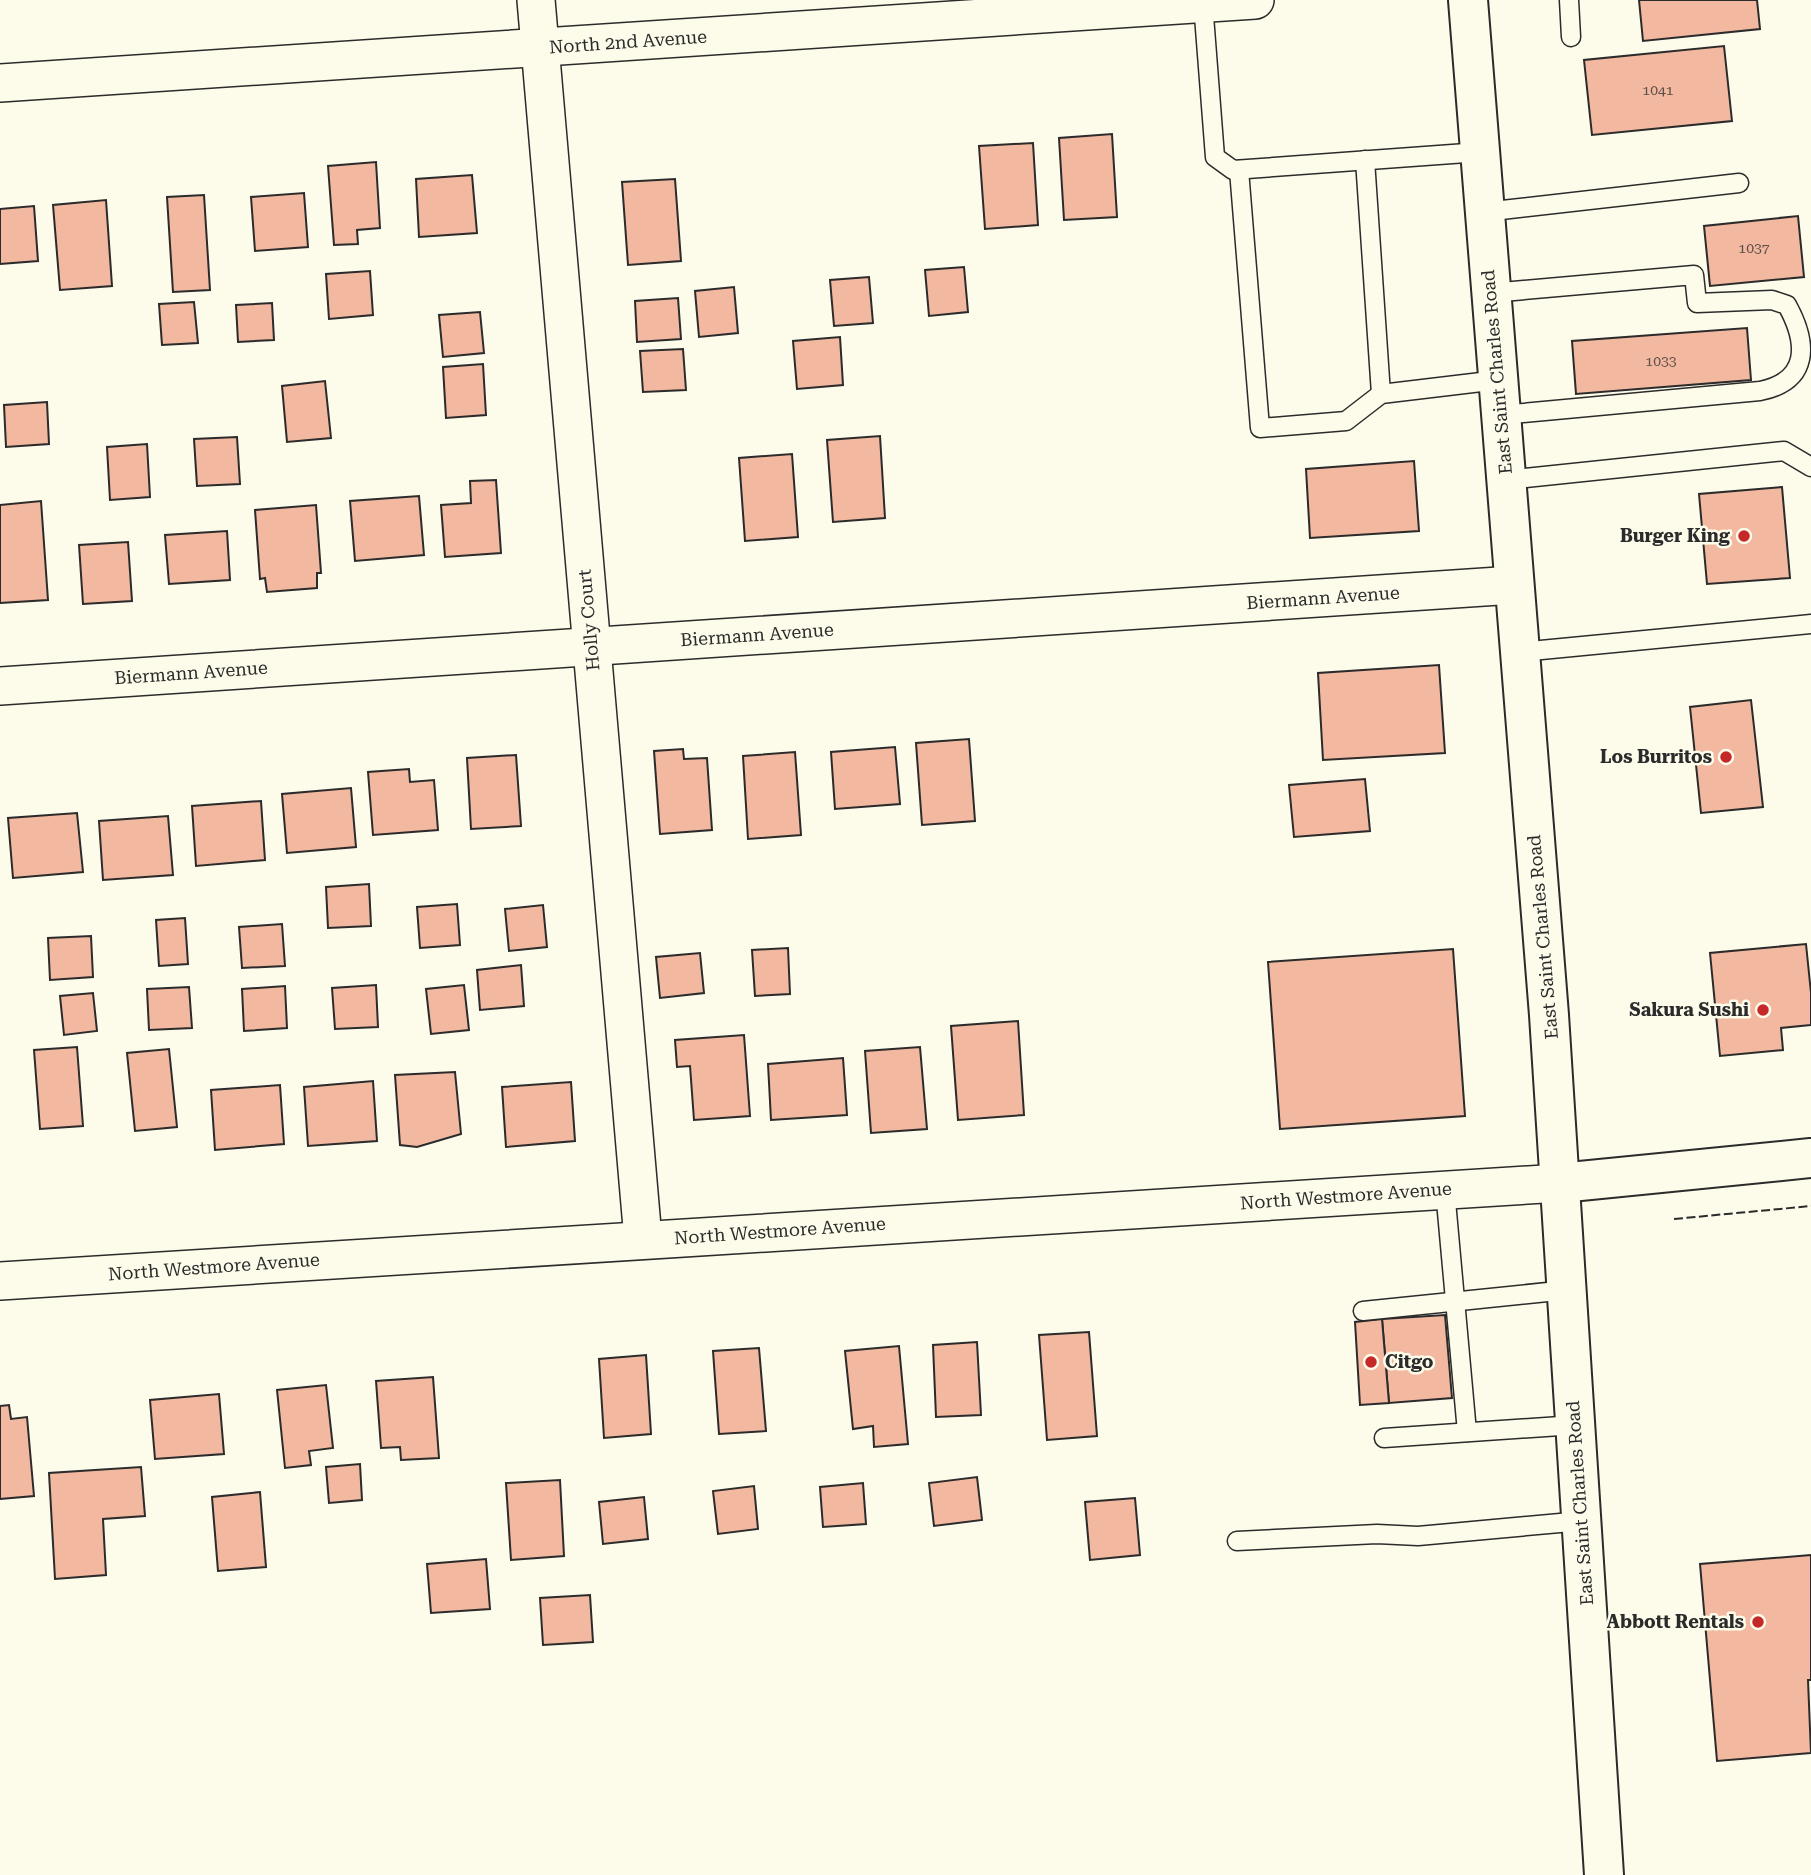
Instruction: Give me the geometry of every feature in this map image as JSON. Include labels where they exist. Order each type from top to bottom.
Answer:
[{"type":"main road","name":"East Saint Charles Road","points":[[1468,0],[1549,1014],[1604,1875]]},
{"type":"main road","points":[[1560,1183],[1811,1158]]},
{"type":"street","name":"Holly Court","points":[[536,0],[643,1239]]},
{"type":"street","name":"North 2nd Avenue","points":[[0,83],[1255,0]]},
{"type":"street","name":"Biermann Avenue","points":[[0,685],[1514,585]]},
{"type":"street","name":"North Westmore Avenue","points":[[0,1281],[1560,1183]]},
{"type":"lane","points":[[1569,0],[1572,37]]},
{"type":"lane","points":[[1203,3],[1215,157],[1233,170],[1480,152]]},
{"type":"lane","points":[[1365,160],[1381,394]]},
{"type":"lane","points":[[1239,170],[1260,428],[1346,421],[1381,394],[1499,398],[1779,388],[1795,373],[1802,348],[1797,323],[1787,305],[1772,300],[1697,303],[1694,275],[1491,293]]},
{"type":"lane","points":[[1485,212],[1739,183]]},
{"type":"lane","points":[[1506,480],[1784,451],[1811,467]]},
{"type":"lane","points":[[1520,652],[1811,624]]},
{"type":"lane","points":[[1446,1190],[1467,1432]]},
{"type":"lane","points":[[1363,1311],[1567,1290]]},
{"type":"lane","points":[[1384,1438],[1575,1425]]},
{"type":"lane","points":[[1237,1541],[1377,1534],[1418,1536],[1581,1521]]},
{"type":"building","points":[[1639,0],[1757,0],[1760,29],[1643,41]]},
{"type":"building","points":[[1724,46],[1732,121],[1592,135],[1584,60]]},
{"type":"building","points":[[1112,134],[1117,217],[1064,220],[1059,138]]},
{"type":"building","points":[[1033,143],[1038,225],[985,229],[979,146]]},
{"type":"building","points":[[376,162],[380,228],[357,230],[358,244],[334,245],[328,166]]},
{"type":"building","points":[[472,175],[477,233],[419,237],[416,179]]},
{"type":"building","points":[[675,179],[681,261],[628,265],[622,182]]},
{"type":"building","points":[[304,193],[308,247],[255,251],[251,197]]},
{"type":"building","points":[[204,195],[210,290],[173,292],[167,197]]},
{"type":"building","points":[[106,200],[112,286],[60,290],[53,205]]},
{"type":"building","points":[[34,206],[38,261],[0,264],[0,209]]},
{"type":"building","points":[[1798,216],[1804,277],[1710,286],[1704,226]]},
{"type":"building","points":[[964,267],[968,312],[929,316],[925,270]]},
{"type":"building","points":[[370,271],[373,315],[329,319],[326,274]]},
{"type":"building","points":[[869,277],[873,323],[834,326],[830,280]]},
{"type":"building","points":[[734,287],[738,333],[699,337],[695,291]]},
{"type":"building","points":[[678,298],[681,339],[637,342],[635,301]]},
{"type":"building","points":[[194,302],[198,343],[162,345],[159,304]]},
{"type":"building","points":[[272,303],[274,340],[238,342],[236,305]]},
{"type":"building","points":[[480,312],[484,353],[443,357],[439,315]]},
{"type":"building","points":[[1747,328],[1751,380],[1576,394],[1572,341]]},
{"type":"building","points":[[840,337],[843,385],[797,389],[793,341]]},
{"type":"building","points":[[683,349],[686,390],[643,392],[640,351]]},
{"type":"building","points":[[483,364],[486,415],[446,418],[443,367]]},
{"type":"building","points":[[325,381],[331,438],[287,442],[282,386]]},
{"type":"building","points":[[47,402],[49,444],[6,447],[4,405]]},
{"type":"building","points":[[880,436],[885,518],[833,522],[827,440]]},
{"type":"building","points":[[237,437],[240,484],[197,486],[194,439]]},
{"type":"building","points":[[147,444],[150,497],[110,500],[107,447]]},
{"type":"building","points":[[792,454],[798,537],[745,541],[739,458]]},
{"type":"building","points":[[1414,461],[1419,531],[1310,538],[1306,469]]},
{"type":"building","points":[[496,480],[501,553],[445,557],[441,505],[471,503],[470,481]]},
{"type":"building","name":"Burger King","points":[[1782,487],[1790,578],[1707,584],[1699,494]]},
{"type":"building","points":[[419,496],[424,555],[355,561],[350,501]]},
{"type":"building","points":[[41,501],[48,600],[0,603],[0,505]]},
{"type":"building","points":[[316,505],[321,573],[317,573],[317,588],[267,592],[265,578],[260,579],[255,510]]},
{"type":"building","points":[[227,531],[230,580],[169,584],[165,535]]},
{"type":"building","points":[[128,542],[132,601],[83,604],[79,545]]},
{"type":"building","points":[[1439,665],[1445,753],[1323,760],[1318,673]]},
{"type":"building","name":"Los Burritos","points":[[1751,700],[1763,807],[1701,813],[1690,707]]},
{"type":"building","points":[[969,739],[975,821],[922,825],[916,743]]},
{"type":"building","points":[[895,747],[900,804],[835,809],[831,752]]},
{"type":"building","points":[[683,749],[684,759],[707,758],[712,830],[660,834],[654,751]]},
{"type":"building","points":[[795,752],[801,835],[748,839],[743,756]]},
{"type":"building","points":[[516,755],[521,826],[471,829],[467,758]]},
{"type":"building","points":[[409,769],[410,782],[434,780],[438,830],[373,835],[368,772]]},
{"type":"building","points":[[1365,779],[1370,831],[1294,837],[1289,785]]},
{"type":"building","points":[[351,788],[356,847],[287,853],[282,794]]},
{"type":"building","points":[[261,801],[265,860],[196,866],[192,806]]},
{"type":"building","points":[[77,813],[83,872],[13,878],[8,818]]},
{"type":"building","points":[[168,816],[173,875],[103,880],[99,821]]},
{"type":"building","points":[[369,884],[371,926],[328,928],[326,887]]},
{"type":"building","points":[[457,904],[460,945],[420,948],[417,907]]},
{"type":"building","points":[[543,905],[547,947],[509,951],[505,909]]},
{"type":"building","points":[[185,918],[188,964],[159,966],[156,920]]},
{"type":"building","points":[[282,924],[285,966],[242,968],[239,927]]},
{"type":"building","points":[[91,936],[93,977],[50,980],[48,938]]},
{"type":"building","name":"Sakura Sushi","points":[[1806,944],[1811,1025],[1781,1028],[1783,1050],[1720,1056],[1710,953]]},
{"type":"building","points":[[788,948],[790,994],[755,996],[752,950]]},
{"type":"building","points":[[1453,949],[1465,1116],[1280,1129],[1268,962]]},
{"type":"building","points":[[700,953],[704,993],[660,998],[656,957]]},
{"type":"building","points":[[521,965],[524,1006],[480,1010],[477,970]]},
{"type":"building","points":[[376,985],[378,1027],[335,1029],[332,988]]},
{"type":"building","points":[[464,985],[469,1030],[431,1034],[426,989]]},
{"type":"building","points":[[285,986],[287,1028],[244,1031],[242,989]]},
{"type":"building","points":[[189,987],[192,1028],[149,1030],[147,989]]},
{"type":"building","points":[[93,993],[97,1031],[64,1035],[60,996]]},
{"type":"building","points":[[1018,1021],[1024,1115],[958,1120],[951,1026]]},
{"type":"building","points":[[744,1035],[750,1116],[694,1120],[690,1066],[677,1067],[675,1040]]},
{"type":"building","points":[[77,1047],[83,1126],[40,1129],[34,1050]]},
{"type":"building","points":[[920,1047],[927,1129],[871,1133],[865,1051]]},
{"type":"building","points":[[169,1049],[177,1127],[135,1131],[127,1053]]},
{"type":"building","points":[[843,1058],[847,1115],[771,1120],[768,1064]]},
{"type":"building","points":[[455,1072],[461,1134],[417,1147],[400,1145],[395,1075]]},
{"type":"building","points":[[373,1081],[377,1141],[308,1146],[304,1087]]},
{"type":"building","points":[[571,1082],[575,1141],[506,1147],[502,1087]]},
{"type":"building","points":[[280,1085],[284,1144],[215,1150],[211,1090]]},
{"type":"building","name":"Citgo","points":[[1445,1315],[1452,1398],[1389,1403],[1382,1319]]},
{"type":"building","name":"Citgo","points":[[1382,1319],[1389,1403],[1360,1405],[1355,1322]]},
{"type":"building","points":[[1089,1332],[1097,1436],[1047,1440],[1039,1335]]},
{"type":"building","points":[[977,1342],[981,1415],[936,1417],[933,1345]]},
{"type":"building","points":[[899,1346],[908,1444],[874,1447],[873,1426],[853,1429],[845,1351]]},
{"type":"building","points":[[759,1348],[766,1431],[719,1434],[713,1351]]},
{"type":"building","points":[[646,1355],[651,1434],[604,1438],[599,1359]]},
{"type":"building","points":[[433,1377],[439,1458],[401,1460],[400,1447],[381,1448],[376,1381]]},
{"type":"building","points":[[326,1385],[333,1448],[309,1451],[311,1465],[285,1468],[277,1390]]},
{"type":"building","points":[[219,1394],[224,1454],[155,1459],[150,1400]]},
{"type":"building","points":[[9,1405],[11,1419],[27,1417],[34,1496],[0,1499],[0,1406]]},
{"type":"building","points":[[360,1464],[362,1500],[329,1503],[326,1467]]},
{"type":"building","points":[[141,1467],[145,1516],[103,1519],[106,1575],[55,1579],[49,1473]]},
{"type":"building","points":[[977,1477],[982,1520],[934,1526],[929,1483]]},
{"type":"building","points":[[560,1480],[564,1556],[511,1560],[506,1483]]},
{"type":"building","points":[[863,1483],[866,1524],[823,1527],[820,1487]]},
{"type":"building","points":[[754,1486],[758,1529],[718,1534],[713,1491]]},
{"type":"building","points":[[260,1492],[266,1567],[218,1571],[212,1497]]},
{"type":"building","points":[[644,1497],[648,1539],[603,1544],[599,1502]]},
{"type":"building","points":[[1135,1498],[1140,1555],[1090,1560],[1085,1502]]},
{"type":"building","name":"Abbott Rentals","points":[[1811,1555],[1811,1680],[1808,1680],[1811,1753],[1717,1761],[1700,1564]]},
{"type":"building","points":[[486,1559],[490,1609],[431,1613],[427,1564]]},
{"type":"building","points":[[590,1595],[593,1642],[543,1645],[540,1598]]},
{"type":"fence","points":[[1674,1219],[1811,1206]]},
{"type":"place","name":"Burger King","points":[[1744,536]]},
{"type":"place","name":"Los Burritos","points":[[1726,757]]},
{"type":"place","name":"Sakura Sushi","points":[[1763,1010]]},
{"type":"place","name":"Citgo","points":[[1371,1362]]},
{"type":"place","name":"Abbott Rentals","points":[[1758,1622]]}]
